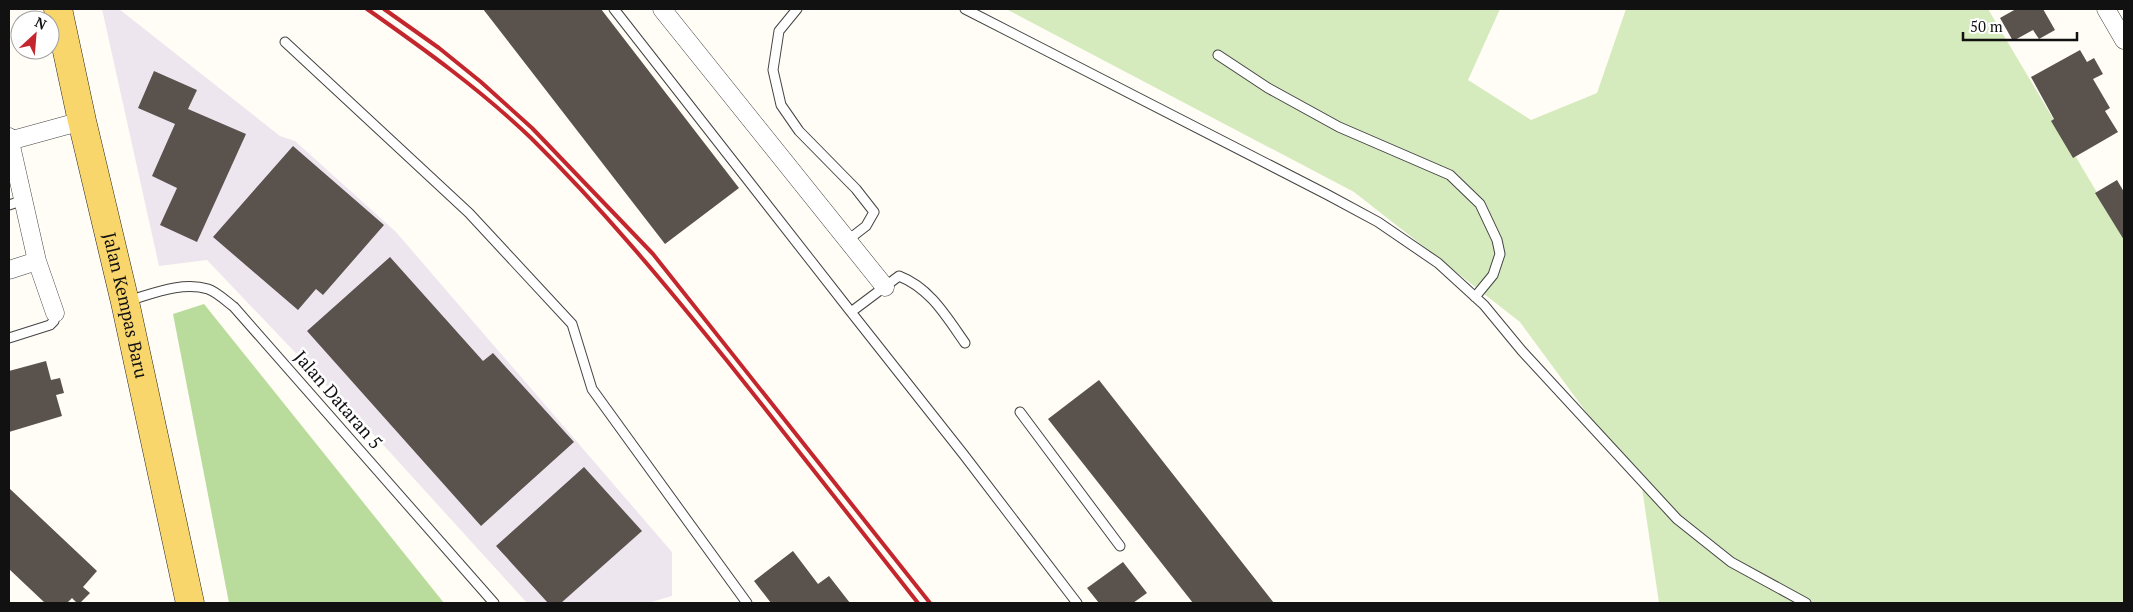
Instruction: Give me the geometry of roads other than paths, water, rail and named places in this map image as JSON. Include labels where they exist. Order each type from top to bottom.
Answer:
[{"type":"main road","name":"Jalan Kempas Baru","points":[[58,9],[82,121],[125,302],[190,603]]},
{"type":"street","points":[[662,9],[885,287]]},
{"type":"street","points":[[2106,9],[2124,40]]},
{"type":"street","points":[[55,313],[16,202],[9,140],[82,121]]},
{"type":"street","points":[[9,270],[37,261]]},
{"type":"lane","points":[[614,9],[964,455],[1077,603]]},
{"type":"lane","points":[[797,9],[778,31],[773,70],[781,105],[799,131],[856,190],[874,212],[866,226],[848,240]]},
{"type":"lane","points":[[965,9],[1161,108],[1378,222],[1438,263],[1484,305],[1522,351],[1677,519],[1731,562],[1806,603]]},
{"type":"lane","points":[[285,42],[469,213],[572,324],[592,388],[747,603]]},
{"type":"lane","points":[[1218,56],[1268,88],[1340,127],[1450,176],[1480,204],[1497,240],[1500,254],[1493,275],[1475,297]]},
{"type":"lane","points":[[851,312],[899,276],[914,282],[940,307],[965,343]]},
{"type":"lane","name":"Jalan Dataran 5","points":[[125,302],[176,288],[191,287],[209,290],[234,307],[494,603]]},
{"type":"lane","points":[[9,338],[50,325],[54,321],[55,313]]},
{"type":"lane","points":[[1020,412],[1120,546]]},
{"type":"railway","points":[[367,9],[431,55],[492,103],[558,165],[633,247],[704,333],[918,603]]},
{"type":"railway","points":[[384,9],[439,48],[481,82],[532,128],[653,254],[930,603]]}]
